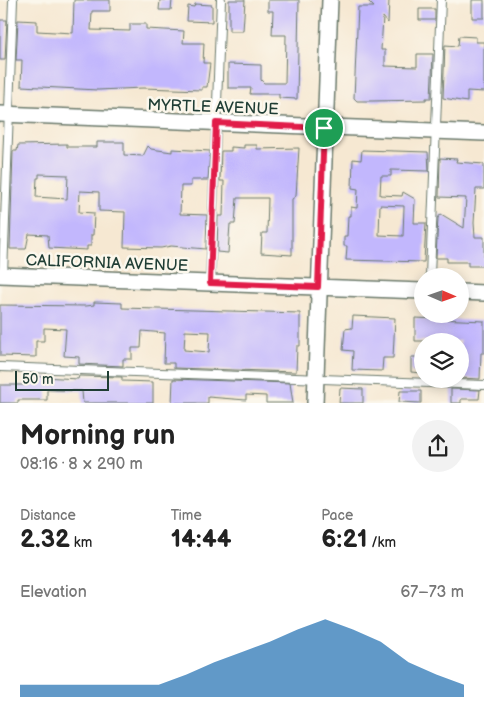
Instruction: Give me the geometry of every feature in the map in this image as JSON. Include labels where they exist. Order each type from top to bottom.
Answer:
[{"type":"street","points":[[315,403],[330,0]]},
{"type":"street","name":"MYRTLE AVENUE","points":[[5,114],[484,133]]},
{"type":"street","name":"CALIFORNIA AVENUE","points":[[2,275],[414,291]]},
{"type":"street","points":[[469,292],[484,293]]},
{"type":"lane","points":[[2,275],[5,114],[13,0]]},
{"type":"lane","points":[[210,283],[221,0]]},
{"type":"lane","points":[[430,268],[441,0]]},
{"type":"lane","points":[[0,367],[484,385]]},
{"type":"building","points":[[74,0],[110,0],[110,11],[92,11],[91,30],[130,31],[130,24],[146,24],[146,29],[184,31],[183,43],[204,43],[203,63],[210,63],[207,87],[202,87],[202,90],[143,88],[98,90],[21,86],[22,60],[16,60],[18,20],[37,21],[37,31],[73,33]]},
{"type":"building","points":[[160,0],[172,0],[171,10],[159,10]]},
{"type":"building","points":[[229,0],[245,0],[243,31],[229,31]]},
{"type":"building","points":[[268,0],[299,0],[297,99],[279,98],[279,94],[250,94],[251,88],[228,88],[228,64],[261,65],[261,80],[264,83],[285,83],[286,35],[272,35],[273,11],[268,11]]},
{"type":"building","points":[[367,0],[389,0],[388,23],[383,17],[381,50],[385,50],[385,66],[417,67],[417,54],[433,54],[431,98],[426,98],[426,100],[357,101],[354,98],[358,7],[374,7]]},
{"type":"building","points":[[472,0],[484,0],[484,18],[472,18]]},
{"type":"building","points":[[195,4],[212,5],[212,22],[187,21],[188,6],[194,7]]},
{"type":"building","points":[[419,9],[435,9],[435,20],[419,20]]},
{"type":"building","points":[[0,20],[7,20],[5,60],[0,60]]},
{"type":"building","points":[[459,36],[476,37],[476,42],[484,42],[484,92],[467,91],[467,102],[443,98],[445,45],[458,46]]},
{"type":"building","points":[[97,142],[124,142],[124,155],[143,156],[148,146],[151,149],[172,152],[172,149],[210,151],[208,180],[191,180],[191,186],[181,186],[180,214],[207,215],[206,249],[171,246],[161,248],[124,247],[125,212],[99,211],[99,192],[80,191],[79,212],[94,213],[91,246],[87,246],[87,250],[49,248],[48,235],[29,234],[26,249],[10,249],[13,151],[17,151],[18,145],[67,144],[67,147],[97,147]],"holes":[[[39,174],[68,175],[67,199],[36,197]]]},
{"type":"building","points":[[244,145],[257,145],[257,149],[299,148],[296,196],[292,199],[292,255],[261,253],[262,233],[267,233],[268,198],[237,198],[235,224],[230,224],[228,253],[217,252],[218,216],[223,216],[224,181],[220,181],[221,151],[231,151],[231,147],[244,148]]},
{"type":"building","points":[[362,150],[428,152],[429,171],[391,170],[391,176],[381,176],[380,195],[402,196],[403,192],[415,199],[414,223],[426,223],[424,262],[346,260],[347,246],[344,246],[344,236],[347,236],[348,216],[351,216],[351,207],[357,208],[358,189],[352,188],[353,159],[361,160]],"holes":[[[380,205],[404,206],[403,236],[379,235]]]},
{"type":"building","points":[[440,158],[457,159],[456,162],[484,164],[484,189],[476,189],[474,223],[475,237],[484,237],[484,266],[468,266],[468,262],[447,262],[447,258],[436,258],[438,218],[441,214],[464,228],[466,198],[439,197]]},
{"type":"building","points":[[94,302],[122,303],[122,308],[300,313],[300,346],[297,346],[296,372],[174,368],[174,363],[164,363],[165,333],[142,331],[141,348],[132,348],[132,359],[123,359],[123,366],[79,364],[79,357],[64,356],[66,329],[44,328],[44,341],[36,341],[36,357],[0,356],[0,305],[94,305]],"holes":[[[185,331],[210,332],[209,352],[184,350]]]},
{"type":"building","points":[[353,316],[395,318],[393,358],[383,358],[382,371],[352,370],[353,351],[343,350],[345,329],[352,328]]},
{"type":"building","points":[[469,320],[484,321],[484,353],[481,353],[480,379],[469,378],[469,333],[415,333],[415,323],[469,323]]},
{"type":"building","points":[[411,357],[414,357],[414,372],[411,372]]},
{"type":"building","points":[[26,376],[78,379],[79,376],[122,377],[122,381],[153,382],[153,403],[83,403],[82,391],[47,390],[47,400],[18,400],[18,403],[0,403],[0,385],[26,385]]},
{"type":"building","points":[[173,379],[290,383],[293,403],[266,403],[266,396],[246,395],[246,400],[208,397],[208,403],[172,403]]},
{"type":"building","points":[[340,388],[363,389],[363,403],[339,403]]},
{"type":"building","points":[[451,389],[480,390],[479,399],[461,399],[461,403],[451,403]]},
{"type":"building","points":[[400,391],[421,391],[421,403],[399,402]]},
{"type":"route","points":[[216,123],[324,128],[318,287],[210,283],[216,123]]}]
